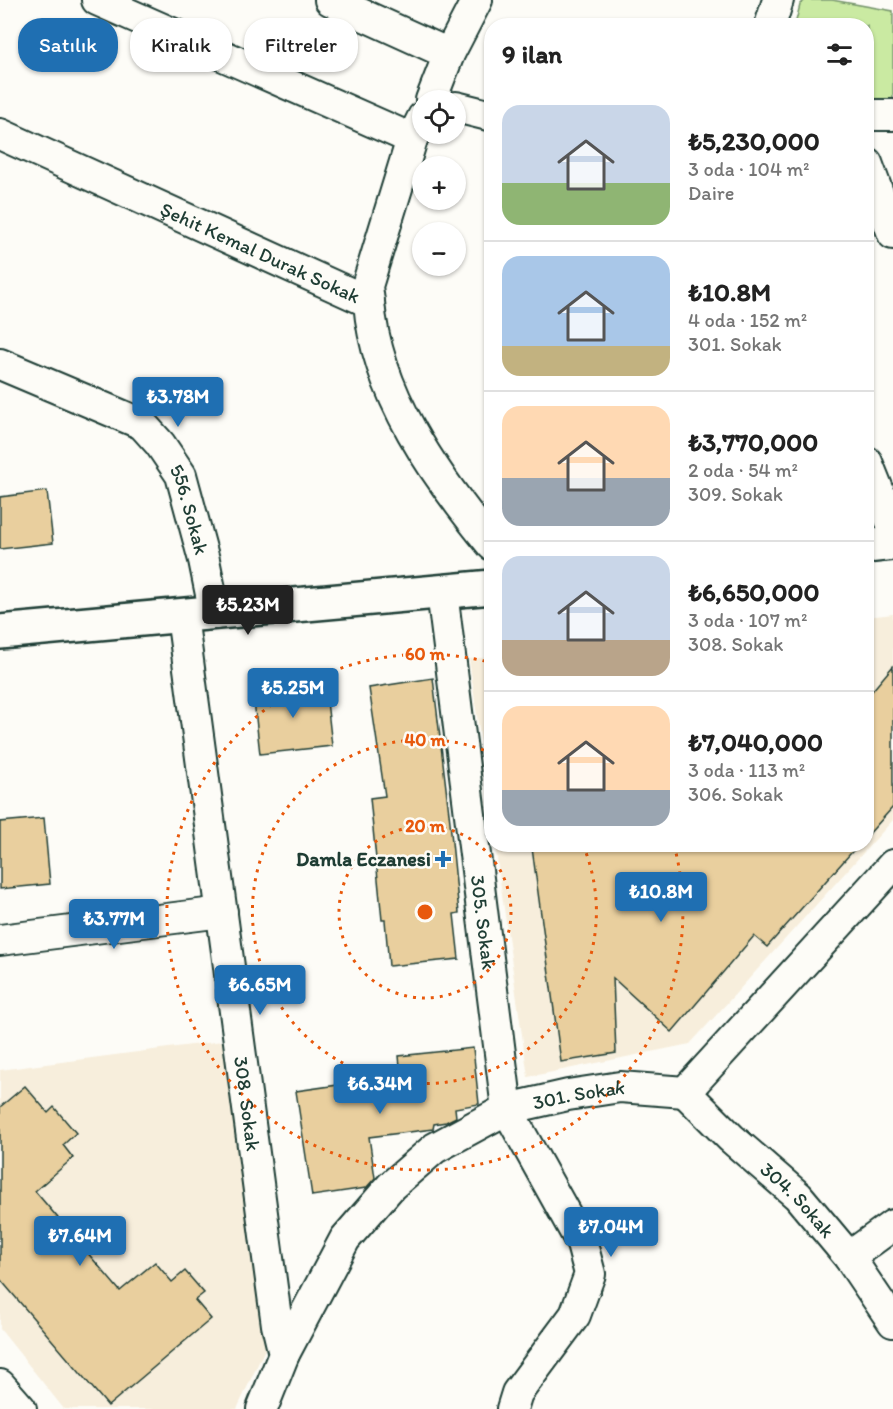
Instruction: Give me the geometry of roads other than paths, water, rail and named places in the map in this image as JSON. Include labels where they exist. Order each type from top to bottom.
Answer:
[{"type":"main road","points":[[874,545],[893,543]]},
{"type":"main road","points":[[0,632],[484,588]]},
{"type":"street","points":[[97,0],[412,126]]},
{"type":"street","points":[[330,0],[449,54]]},
{"type":"street","points":[[435,90],[449,54],[477,0]]},
{"type":"street","points":[[772,18],[778,0]]},
{"type":"street","points":[[466,110],[484,114]]},
{"type":"street","points":[[874,115],[893,116]]},
{"type":"street","name":"Şehit Kemal Durak Sokak","points":[[0,134],[369,302],[370,324],[385,370],[411,432],[484,534]]},
{"type":"street","points":[[369,302],[367,286],[413,144]]},
{"type":"street","points":[[874,183],[893,234]]},
{"type":"street","name":"556. Sokak","points":[[0,364],[142,424],[160,444],[180,475],[204,560],[214,614]]},
{"type":"street","points":[[874,480],[893,527]]},
{"type":"street","name":"305. Sokak","points":[[442,592],[507,1109]]},
{"type":"street","name":"308. Sokak","points":[[182,616],[277,1325],[284,1354]]},
{"type":"street","points":[[685,1092],[893,864]]},
{"type":"street","points":[[0,940],[222,912]]},
{"type":"street","name":"301. Sokak","points":[[284,1354],[345,1239],[391,1186],[435,1148],[507,1109],[568,1095],[620,1088],[685,1092]]},
{"type":"street","name":"304. Sokak","points":[[685,1092],[731,1138],[798,1196],[849,1257],[893,1322]]},
{"type":"street","points":[[507,1109],[582,1244],[590,1274],[575,1315],[517,1393],[512,1409]]},
{"type":"street","points":[[849,1257],[893,1225]]},
{"type":"street","points":[[262,1409],[284,1354]]},
{"type":"street","points":[[0,1385],[21,1409]]},
{"type":"place","name":"Damla Eczanesi","points":[[443,859]]}]
